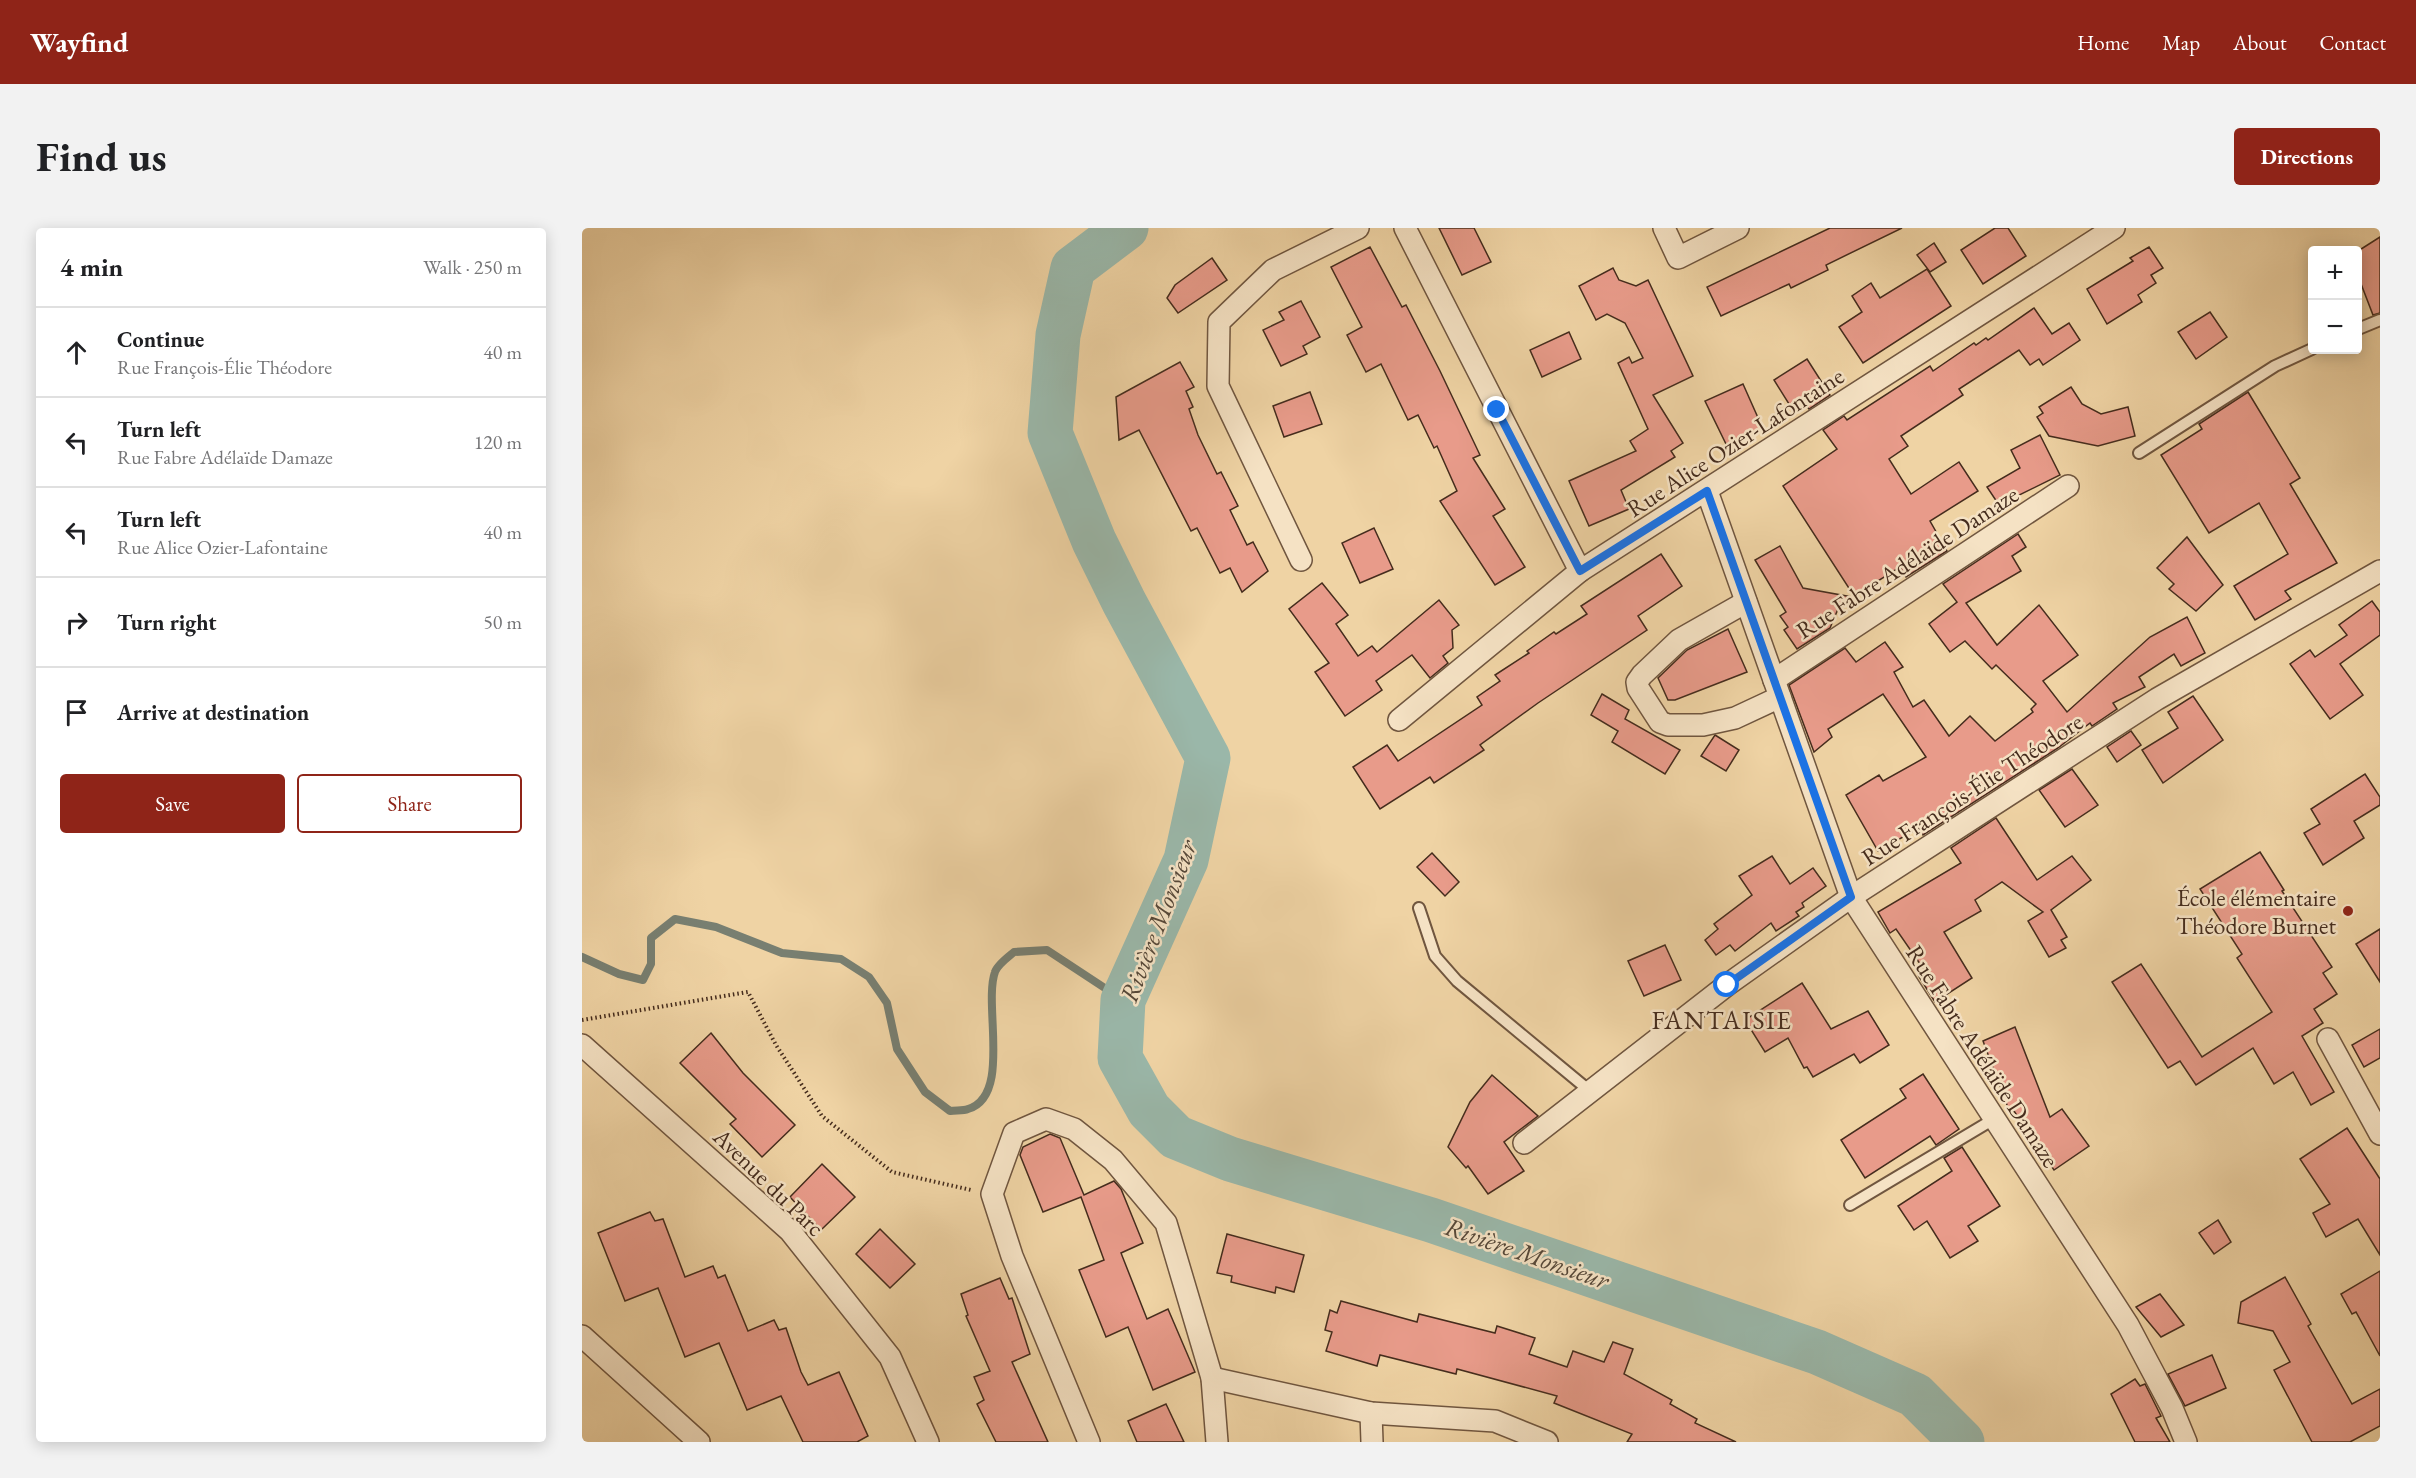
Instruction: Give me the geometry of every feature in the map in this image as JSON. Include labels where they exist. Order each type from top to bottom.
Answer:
[{"type":"street","points":[[1301,560],[1218,386],[1219,322],[1274,270],[1358,228]]},
{"type":"street","points":[[1405,228],[1580,571]]},
{"type":"street","points":[[1664,228],[1678,258],[1738,228]]},
{"type":"street","name":"Rue Alice Ozier-Lafontaine","points":[[1399,720],[1580,571],[2114,228]]},
{"type":"street","name":"Rue Fabre Adélaïde Damaze","points":[[1777,689],[2068,486]]},
{"type":"street","name":"Rue Fabre Adélaïde Damaze","points":[[1707,491],[1851,897],[2128,1325],[2172,1408],[2186,1442]]},
{"type":"street","name":"Rue François-Élie Théodore","points":[[1524,1143],[1727,985],[1851,897],[2157,699],[2380,571]]},
{"type":"street","points":[[1746,602],[1678,640],[1642,675],[1637,682],[1638,688],[1660,722],[1668,725],[1703,725],[1735,718],[1777,689]]},
{"type":"street","points":[[2328,1039],[2380,1134]]},
{"type":"street","name":"Avenue du Parc","points":[[582,1045],[790,1231],[890,1357],[928,1442]]},
{"type":"street","points":[[1089,1442],[1012,1256],[992,1194],[1014,1133],[1046,1119],[1074,1129],[1113,1161],[1166,1223],[1212,1378],[1217,1442]]},
{"type":"street","points":[[582,1336],[699,1442]]},
{"type":"street","points":[[1212,1378],[1371,1413],[1495,1420],[1547,1442]]},
{"type":"street","points":[[1371,1413],[1372,1442]]},
{"type":"lane","points":[[2362,327],[2380,320]]},
{"type":"lane","points":[[2139,453],[2275,366],[2308,351]]},
{"type":"lane","points":[[1419,908],[1435,956],[1457,981],[1591,1092]]},
{"type":"lane","points":[[1850,1205],[1994,1119]]},
{"type":"path","points":[[582,1020],[748,992],[776,1045],[822,1116],[892,1172],[992,1194]]},
{"type":"building","points":[[1439,228],[1474,228],[1491,262],[1462,275]]},
{"type":"building","points":[[1830,228],[1902,228],[1826,265],[1828,270],[1791,288],[1789,284],[1721,316],[1707,287]]},
{"type":"building","points":[[1995,228],[2008,228],[2026,256],[1983,284],[1961,250]]},
{"type":"building","points":[[2380,237],[2380,313],[2373,315],[2362,286],[2362,248]]},
{"type":"building","points":[[1934,243],[1946,262],[1930,272],[1917,255]]},
{"type":"building","points":[[1370,247],[1402,307],[1406,305],[1480,455],[1473,458],[1505,509],[1493,516],[1525,567],[1495,585],[1440,501],[1457,491],[1437,446],[1434,448],[1418,415],[1408,420],[1381,364],[1366,372],[1347,335],[1362,327],[1331,267]]},
{"type":"building","points":[[2149,247],[2163,268],[2151,275],[2156,283],[2138,295],[2142,302],[2107,324],[2087,289],[2133,261],[2130,258]]},
{"type":"building","points":[[1212,258],[1227,280],[1178,313],[1167,298],[1175,285]]},
{"type":"building","points":[[1613,268],[1619,280],[1636,286],[1648,280],[1693,376],[1653,395],[1683,443],[1671,451],[1675,457],[1621,490],[1629,509],[1589,526],[1569,481],[1636,451],[1630,441],[1648,429],[1618,363],[1629,357],[1632,363],[1643,358],[1625,323],[1607,314],[1596,320],[1579,286]]},
{"type":"building","points":[[1927,269],[1951,306],[1863,363],[1839,327],[1862,312],[1852,296],[1871,283],[1880,298]]},
{"type":"building","points":[[1301,301],[1320,337],[1303,346],[1307,354],[1281,366],[1263,330],[1284,320],[1279,312]]},
{"type":"building","points":[[2034,308],[2052,334],[2069,323],[2080,340],[2043,365],[2039,359],[2030,365],[2019,350],[1959,389],[1963,395],[1901,436],[1908,446],[1889,459],[1911,494],[1959,462],[1978,491],[1930,521],[1947,551],[1906,577],[1900,567],[1854,596],[1783,486],[1837,449],[1823,430],[1844,416],[1847,420],[1930,366],[1933,371],[1974,343],[1976,345],[1986,338],[1988,340]]},
{"type":"building","points":[[2210,312],[2227,337],[2196,359],[2178,332]]},
{"type":"building","points":[[1569,332],[1581,359],[1542,377],[1530,350]]},
{"type":"building","points":[[1807,359],[1830,395],[1809,409],[1806,405],[1794,412],[1774,380]]},
{"type":"building","points":[[1180,362],[1194,387],[1186,391],[1193,407],[1189,409],[1198,435],[1217,474],[1221,472],[1238,506],[1230,510],[1247,545],[1253,542],[1268,571],[1242,592],[1230,568],[1220,573],[1197,528],[1191,531],[1139,430],[1119,440],[1116,397]]},
{"type":"building","points":[[1743,384],[1763,429],[1734,444],[1726,444],[1705,401]]},
{"type":"building","points":[[2071,387],[2082,404],[2101,414],[2128,407],[2135,436],[2098,446],[2049,436],[2037,417],[2043,413],[2039,407]]},
{"type":"building","points":[[1310,392],[1322,424],[1284,437],[1273,406]]},
{"type":"building","points":[[2248,392],[2300,478],[2290,484],[2337,563],[2285,591],[2291,599],[2255,620],[2234,586],[2288,554],[2259,503],[2209,533],[2161,455],[2202,429],[2199,424]]},
{"type":"building","points":[[2040,435],[2060,475],[1999,505],[1987,487],[2020,468],[2011,450]]},
{"type":"building","points":[[1374,528],[1393,569],[1360,583],[1342,543]]},
{"type":"building","points":[[2018,534],[2026,547],[2012,556],[2021,571],[1966,603],[1997,645],[2039,605],[2078,655],[2043,681],[2067,712],[2150,637],[2187,617],[2205,653],[2181,666],[2174,654],[2139,677],[2145,687],[2113,703],[2117,709],[2092,726],[2090,723],[2058,748],[1923,835],[1919,828],[1878,851],[1846,795],[1879,775],[1883,781],[1926,757],[1883,694],[1828,729],[1832,737],[1814,752],[1789,685],[1845,648],[1856,662],[1885,642],[1903,667],[1894,672],[1913,707],[1924,700],[1949,736],[1970,716],[1995,741],[2033,712],[2031,709],[2036,704],[1996,665],[1992,669],[1965,641],[1950,652],[1929,624],[1957,602],[1943,584]]},
{"type":"building","points":[[2187,537],[2223,585],[2196,611],[2169,589],[2174,584],[2157,568]]},
{"type":"building","points":[[1780,546],[1803,588],[1852,597],[1836,607],[1838,609],[1830,628],[1797,649],[1784,630],[1788,627],[1780,616],[1786,612],[1755,560]]},
{"type":"building","points":[[1661,554],[1682,586],[1638,616],[1647,630],[1480,745],[1484,750],[1434,783],[1430,777],[1380,809],[1353,767],[1387,745],[1398,761],[1482,705],[1477,697],[1500,681],[1495,675],[1529,653],[1527,651],[1554,632],[1556,634],[1587,614],[1581,606]]},
{"type":"building","points":[[1322,583],[1348,615],[1336,624],[1358,656],[1372,646],[1377,652],[1439,600],[1459,625],[1452,630],[1453,648],[1443,656],[1448,663],[1430,678],[1412,655],[1376,681],[1382,690],[1345,716],[1315,672],[1329,663],[1289,609]]},
{"type":"building","points":[[2372,601],[2380,612],[2380,635],[2340,664],[2363,695],[2330,719],[2290,664],[2310,650],[2315,657],[2347,635],[2339,625]]},
{"type":"building","points":[[1728,629],[1747,672],[1675,700],[1668,700],[1658,678],[1687,650]]},
{"type":"building","points":[[1602,694],[1629,710],[1625,719],[1680,750],[1665,774],[1612,742],[1618,731],[1591,715]]},
{"type":"building","points":[[2193,696],[2223,740],[2163,783],[2142,750],[2178,728],[2168,712]]},
{"type":"building","points":[[2131,731],[2141,745],[2117,762],[2107,747]]},
{"type":"building","points":[[1715,735],[1739,750],[1726,771],[1701,756]]},
{"type":"building","points":[[2072,769],[2098,805],[2065,827],[2039,790]]},
{"type":"building","points":[[2365,774],[2380,797],[2380,805],[2354,821],[2364,838],[2323,865],[2304,833],[2320,824],[2311,809]]},
{"type":"building","points":[[1996,818],[2037,880],[2072,856],[2091,880],[2051,910],[2067,937],[2061,940],[2066,948],[2049,957],[2028,921],[2043,912],[2002,882],[1975,900],[1981,911],[1944,932],[1972,978],[1935,1002],[1918,975],[1925,971],[1896,929],[1890,933],[1878,912],[1961,863],[1951,848]]},
{"type":"building","points":[[2260,852],[2284,890],[2282,891],[2332,967],[2323,973],[2337,994],[2314,1009],[2323,1023],[2302,1036],[2334,1092],[2311,1105],[2293,1072],[2274,1084],[2253,1048],[2196,1085],[2180,1061],[2168,1068],[2112,982],[2141,964],[2202,1057],[2272,1012],[2237,958],[2242,954],[2200,889]]},
{"type":"building","points":[[1432,853],[1459,882],[1445,896],[1417,867]]},
{"type":"building","points":[[1772,856],[1790,884],[1813,868],[1826,886],[1802,903],[1804,907],[1796,912],[1799,916],[1776,931],[1771,923],[1735,951],[1730,945],[1716,955],[1705,940],[1718,929],[1714,924],[1752,895],[1739,876]]},
{"type":"building","points":[[2380,929],[2380,982],[2356,944]]},
{"type":"building","points":[[1665,945],[1681,980],[1644,996],[1628,961]]},
{"type":"building","points":[[1802,983],[1831,1029],[1868,1011],[1889,1045],[1860,1063],[1854,1054],[1813,1077],[1807,1067],[1804,1068],[1788,1038],[1765,1052],[1745,1020]]},
{"type":"building","points":[[2015,1027],[2050,1117],[2062,1109],[2089,1146],[2054,1170],[2014,1111],[2010,1113],[1983,1041]]},
{"type":"building","points":[[2380,1029],[2380,1058],[2364,1067],[2352,1045]]},
{"type":"building","points":[[711,1033],[743,1073],[795,1125],[762,1157],[730,1124],[736,1119],[680,1063]]},
{"type":"building","points":[[1923,1074],[1959,1129],[1936,1145],[1930,1136],[1865,1178],[1841,1140],[1906,1098],[1900,1089]]},
{"type":"building","points":[[1492,1075],[1538,1116],[1504,1142],[1524,1171],[1488,1194],[1468,1166],[1466,1168],[1448,1147],[1470,1102]]},
{"type":"building","points":[[2347,1128],[2380,1179],[2380,1255],[2358,1219],[2326,1237],[2313,1213],[2330,1204],[2300,1159]]},
{"type":"building","points":[[1050,1134],[1060,1138],[1084,1195],[1114,1181],[1121,1189],[1143,1243],[1121,1253],[1147,1319],[1168,1309],[1195,1372],[1153,1390],[1128,1327],[1106,1337],[1079,1270],[1104,1260],[1081,1197],[1043,1212],[1020,1155],[1023,1147]]},
{"type":"building","points":[[1962,1147],[2000,1206],[1968,1226],[1978,1241],[1950,1258],[1927,1221],[1914,1230],[1898,1206],[1952,1171],[1944,1158]]},
{"type":"building","points":[[822,1164],[855,1197],[821,1230],[790,1197]]},
{"type":"building","points":[[650,1212],[655,1221],[663,1219],[685,1277],[713,1266],[718,1278],[725,1275],[748,1331],[774,1320],[779,1330],[786,1328],[801,1372],[808,1385],[839,1372],[868,1436],[857,1442],[803,1442],[781,1396],[747,1410],[719,1343],[685,1357],[658,1288],[625,1301],[598,1233]]},
{"type":"building","points":[[2218,1220],[2231,1242],[2214,1254],[2199,1233]]},
{"type":"building","points":[[880,1229],[915,1264],[890,1288],[856,1254]]},
{"type":"building","points":[[1227,1234],[1304,1255],[1294,1292],[1276,1287],[1275,1293],[1231,1282],[1232,1276],[1217,1273]]},
{"type":"building","points":[[2380,1271],[2380,1356],[2356,1312],[2352,1314],[2341,1294]]},
{"type":"building","points":[[2285,1277],[2311,1324],[2308,1326],[2352,1404],[2380,1389],[2380,1426],[2350,1442],[2312,1442],[2274,1370],[2290,1362],[2273,1331],[2238,1323],[2241,1302]]},
{"type":"building","points":[[1000,1278],[1009,1299],[1012,1298],[1030,1354],[1012,1362],[1048,1442],[996,1442],[977,1404],[984,1400],[974,1377],[990,1371],[966,1316],[968,1315],[961,1294]]},
{"type":"building","points":[[2160,1294],[2184,1325],[2161,1337],[2136,1307]]},
{"type":"building","points":[[1341,1301],[1417,1322],[1419,1314],[1495,1333],[1497,1326],[1535,1338],[1529,1354],[1567,1367],[1573,1351],[1604,1362],[1613,1342],[1633,1349],[1624,1374],[1672,1400],[1670,1404],[1697,1419],[1695,1423],[1736,1442],[1627,1442],[1632,1434],[1554,1403],[1557,1396],[1457,1369],[1456,1374],[1380,1355],[1377,1366],[1326,1351],[1332,1332],[1325,1330],[1330,1310],[1337,1313]]},
{"type":"building","points":[[2212,1355],[2226,1388],[2185,1406],[2168,1374]]},
{"type":"building","points":[[2135,1379],[2140,1386],[2145,1384],[2161,1416],[2156,1418],[2170,1442],[2135,1442],[2111,1394]]},
{"type":"building","points":[[1166,1404],[1184,1442],[1137,1442],[1128,1421]]},
{"type":"waterway","name":"Rivière Monsieur","points":[[1126,228],[1073,268],[1058,335],[1050,433],[1094,541],[1124,602],[1208,758],[1186,860],[1123,1000],[1120,1058],[1149,1110],[1176,1137],[1230,1159],[1431,1220],[1817,1352],[1915,1395],[1962,1442]]},
{"type":"waterway","points":[[582,957],[619,974],[643,980],[651,964],[651,938],[675,919],[716,927],[782,953],[841,959],[869,977],[887,1003],[897,1049],[925,1092],[950,1111],[968,1109],[981,1101],[989,1087],[994,1048],[992,987],[996,969],[1014,952],[1047,950],[1123,1000]]},
{"type":"place","name":"École élémentaire Théodore Burnet","points":[[2348,911]]},
{"type":"district","name":"FANTAISIE","points":[[1722,1020]]},
{"type":"route","points":[[1497,410],[1580,571],[1707,491],[1851,897],[1727,985]]}]
